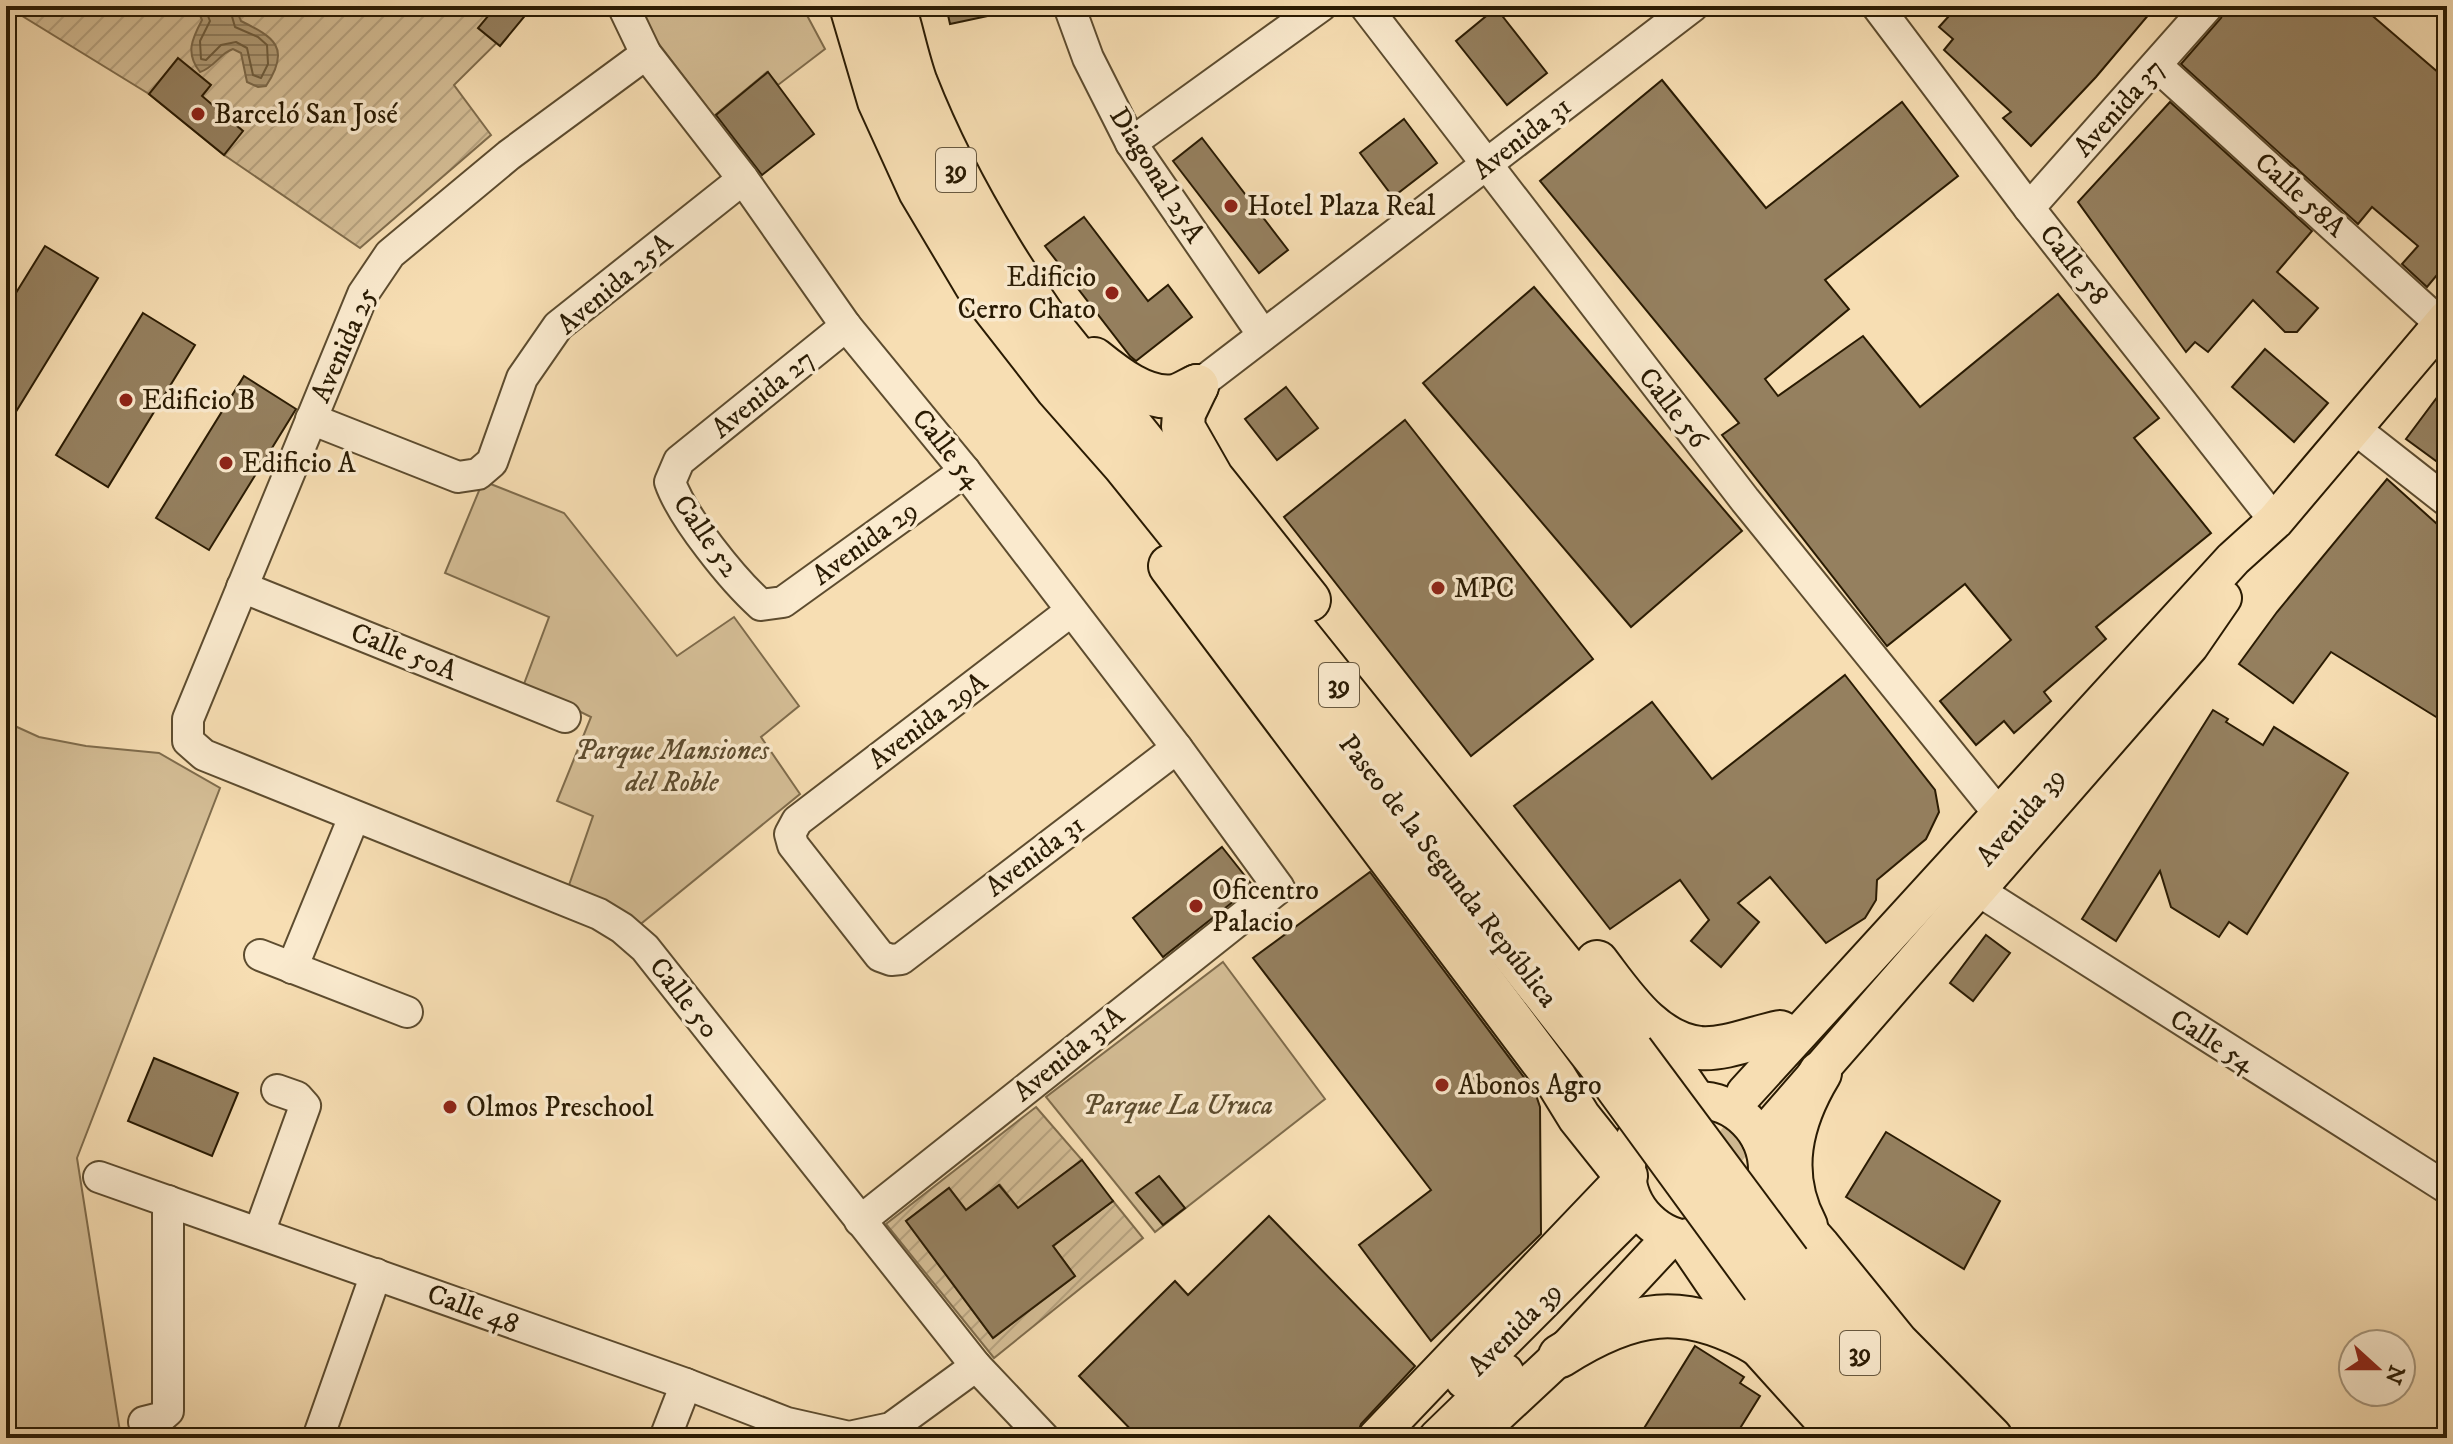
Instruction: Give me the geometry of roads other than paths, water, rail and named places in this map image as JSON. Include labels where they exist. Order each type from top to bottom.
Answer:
[{"type":"highway","points":[[821,6],[879,101]]},
{"type":"highway","name":"Paseo de la Segunda República","points":[[851,6],[879,101],[920,191],[976,285],[1057,389],[1124,465],[1313,700],[1790,1265],[1884,1383],[1938,1438]]},
{"type":"highway","name":"Paseo de la Segunda República","points":[[894,6],[916,82],[950,158],[1006,261],[1046,320],[1091,374],[1619,1062]]},
{"type":"highway","points":[[976,285],[1050,405],[1626,1176]]},
{"type":"highway","points":[[1046,320],[1108,371],[1143,391],[1174,396],[1197,386]]},
{"type":"highway","points":[[1091,374],[1212,478]]},
{"type":"highway","points":[[1197,386],[1184,413],[1183,427],[1212,478],[1617,988],[1655,1030],[1671,1040],[1700,1048],[1724,1046],[1780,1032]]},
{"type":"highway","points":[[1617,988],[1735,1108]]},
{"type":"highway","points":[[1790,1265],[1804,1221],[1794,1193],[1790,1163],[1793,1131],[1800,1110],[1820,1073]]},
{"type":"highway","points":[[1765,1186],[1790,1265],[1897,1343],[1991,1438]]},
{"type":"highway","points":[[1656,1234],[1843,1438]]},
{"type":"highway","name":"Paseo de la Segunda República","points":[[1790,1265],[1864,1405],[1896,1438]]},
{"type":"highway","points":[[1560,1356],[1590,1336],[1623,1322],[1659,1316],[1695,1318],[1729,1328],[1760,1346]]},
{"type":"main road","name":"Avenida 39","points":[[1735,1108],[2242,558],[2444,321]]},
{"type":"main road","points":[[1735,1108],[1780,1032],[2163,623],[2242,558]]},
{"type":"main road","points":[[1656,1234],[1654,1227],[1640,1213],[1626,1176],[1628,1151],[1639,1130],[1655,1112],[1677,1102],[1735,1108],[1820,1073],[2190,646],[2242,558]]},
{"type":"main road","points":[[1656,1234],[1718,1236],[1745,1221],[1758,1205],[1768,1170],[1735,1108]]},
{"type":"main road","points":[[1376,1438],[1626,1176]]},
{"type":"main road","points":[[1472,1438],[1560,1356],[1656,1234]]},
{"type":"main road","name":"Avenida 39","points":[[1407,1438],[1656,1234]]},
{"type":"main road","name":"Avenida 39","points":[[1437,1438],[1656,1234]]},
{"type":"street","name":"Calle 54","points":[[623,6],[646,54],[743,179],[846,326],[965,471],[1177,748],[1279,888]]},
{"type":"street","name":"Diagonal 25A","points":[[1069,6],[1088,58],[1131,143],[1263,335]]},
{"type":"street","points":[[1131,143],[1321,6]]},
{"type":"street","name":"Calle 56","points":[[1365,6],[1745,500],[1991,804]]},
{"type":"street","name":"Avenida 31","points":[[1197,386],[1693,6]]},
{"type":"street","name":"Calle 58","points":[[1877,6],[2029,208],[2275,521]]},
{"type":"street","name":"Avenida 37","points":[[2029,208],[2208,6]]},
{"type":"street","name":"Avenida 25","points":[[188,741],[188,719],[363,294],[390,254],[509,155],[646,54]]},
{"type":"street","name":"Calle 58A","points":[[2157,66],[2444,321]]},
{"type":"street","name":"Avenida 25A","points":[[311,419],[458,477],[478,474],[492,462],[522,378],[558,326],[743,179]]},
{"type":"street","name":"Avenida 27","points":[[679,461],[846,326]]},
{"type":"street","points":[[2354,428],[2447,501]]},
{"type":"street","name":"Calle 52","points":[[679,461],[670,482],[676,501],[744,590],[761,605]]},
{"type":"street","name":"Avenida 29","points":[[761,605],[783,602],[965,471]]},
{"type":"street","name":"Calle 50A","points":[[242,587],[565,717]]},
{"type":"street","name":"Avenida 29A","points":[[891,960],[880,956],[793,845],[790,834],[797,821],[1071,611]]},
{"type":"street","name":"Calle 50","points":[[188,741],[204,755],[599,914],[622,928],[645,948],[976,1366],[1044,1438]]},
{"type":"street","name":"Avenida 31","points":[[891,960],[901,959],[1177,748]]},
{"type":"street","points":[[292,968],[354,817]]},
{"type":"street","name":"Avenida 31A","points":[[860,1221],[1279,888]]},
{"type":"street","name":"Calle 54","points":[[1979,891],[2447,1188]]},
{"type":"street","points":[[260,955],[407,1012]]},
{"type":"street","points":[[259,1233],[305,1106],[297,1097],[277,1090]]},
{"type":"street","name":"Calle 48","points":[[99,1177],[686,1384],[787,1423],[849,1437]]},
{"type":"street","points":[[144,1422],[160,1418],[168,1411],[168,1201]]},
{"type":"street","points":[[318,1438],[376,1274]]},
{"type":"street","points":[[849,1437],[891,1428],[976,1366]]},
{"type":"street","points":[[665,1438],[686,1384]]},
{"type":"water","points":[[196,6],[235,6],[241,21],[270,38],[278,53],[278,62],[266,86],[258,87],[247,82],[241,53],[233,49],[200,72],[191,52],[202,20]]},
{"type":"tunnel","points":[[1641,1238],[1704,1177],[1762,1110]]},
{"type":"place","name":"Barceló San José","points":[[198,114]]},
{"type":"place","name":"Hotel Plaza Real","points":[[1231,206]]},
{"type":"place","name":"Edificio Cerro Chato","points":[[1112,293]]},
{"type":"place","name":"Edificio B","points":[[126,400]]},
{"type":"place","name":"Edificio A","points":[[226,463]]},
{"type":"place","name":"MPC","points":[[1438,588]]},
{"type":"place","name":"Oficentro Palacio","points":[[1196,906]]},
{"type":"place","name":"Abonos Agro","points":[[1442,1085]]},
{"type":"place","name":"Olmos Preschool","points":[[450,1107]]},
{"type":"park label","name":"Parque Mansiones del Roble","points":[[672,766]]},
{"type":"park label","name":"Parque La Uruca","points":[[1178,1105]]}]
